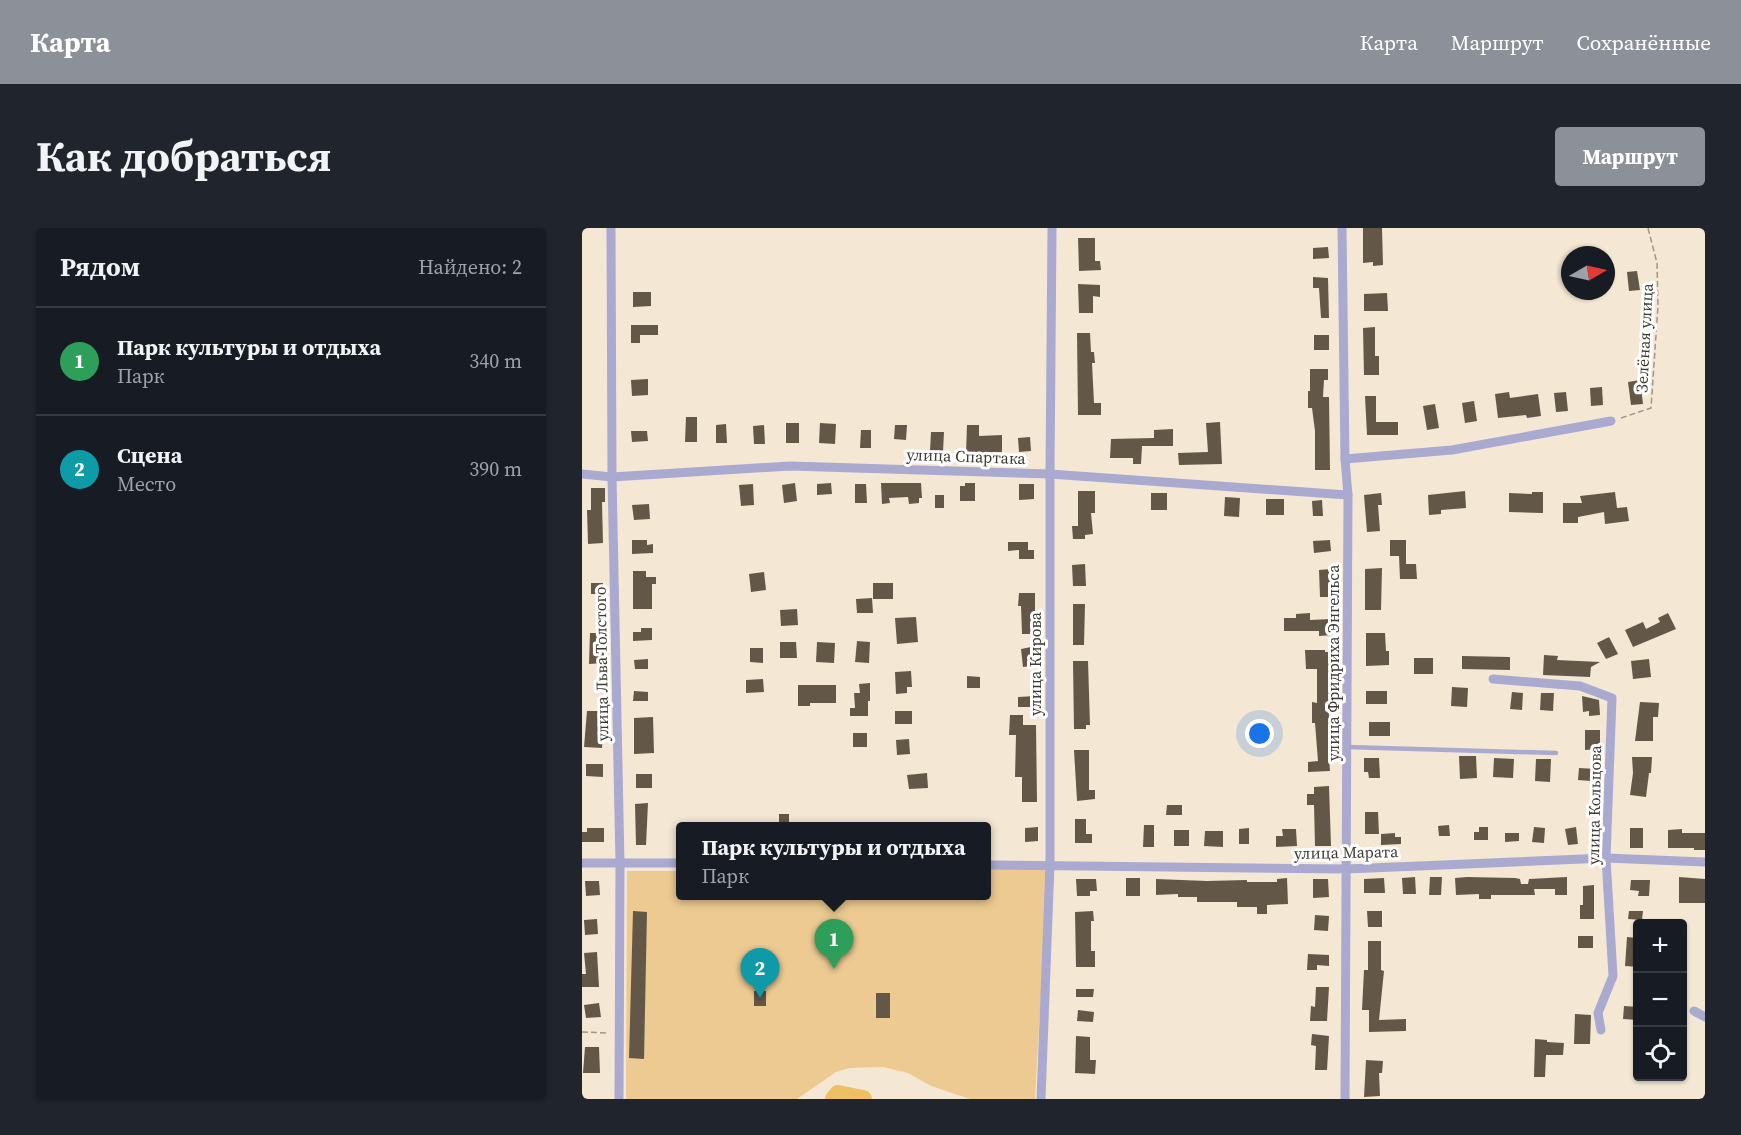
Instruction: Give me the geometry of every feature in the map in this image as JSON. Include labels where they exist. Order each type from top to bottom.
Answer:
[{"type":"street","name":"улица Льва Толстого","points":[[611,228],[612,477],[620,863],[620,1099]]},
{"type":"street","name":"улица Кирова","points":[[1041,1099],[1050,865],[1052,228]]},
{"type":"street","name":"улица Фридриха Энгельса","points":[[1342,228],[1345,459],[1348,495],[1345,1099]]},
{"type":"street","points":[[1345,459],[1452,450],[1611,421]]},
{"type":"street","name":"улица Спартака","points":[[582,474],[612,477],[790,466],[1050,474],[1348,495]]},
{"type":"street","name":"улица Кольцова","points":[[1493,679],[1580,686],[1611,698],[1606,858],[1613,976],[1598,1013],[1601,1030]]},
{"type":"street","name":"улица Марата","points":[[991,865],[1347,869],[1606,858],[1705,862]]},
{"type":"street","points":[[582,863],[676,863]]},
{"type":"street","points":[[1694,1011],[1705,1017]]},
{"type":"lane","points":[[1347,747],[1556,753]]},
{"type":"path","name":"Зелёная улица","points":[[1611,421],[1651,408],[1658,306],[1657,264],[1648,228]]},
{"type":"path","points":[[582,1032],[619,1034]]},
{"type":"shaded area","points":[[1048,868],[1035,1099],[970,1099],[931,1086],[908,1073],[883,1067],[850,1068],[836,1072],[797,1099],[626,1099],[627,871],[676,871],[676,900],[991,900],[991,869]]},
{"type":"building","points":[[1363,228],[1382,228],[1383,265],[1373,266],[1373,262],[1363,263]]},
{"type":"building","points":[[1078,238],[1095,238],[1095,261],[1100,261],[1101,270],[1079,271]]},
{"type":"building","points":[[1328,247],[1329,258],[1313,259],[1313,248]]},
{"type":"building","points":[[1637,271],[1640,290],[1629,291],[1627,272]]},
{"type":"building","points":[[1313,277],[1328,278],[1329,318],[1321,318],[1319,288],[1313,288]]},
{"type":"building","points":[[1078,284],[1100,285],[1100,297],[1093,296],[1093,313],[1079,313]]},
{"type":"building","points":[[633,292],[651,292],[651,306],[633,307]]},
{"type":"building","points":[[1387,293],[1388,311],[1364,311],[1364,294]]},
{"type":"building","points":[[631,325],[658,325],[658,335],[640,335],[640,343],[631,343]]},
{"type":"building","points":[[1375,327],[1375,356],[1379,356],[1379,375],[1364,375],[1363,328]]},
{"type":"building","points":[[1077,333],[1090,333],[1091,352],[1094,352],[1095,363],[1092,363],[1094,403],[1101,403],[1101,415],[1078,415]]},
{"type":"building","points":[[1314,335],[1329,335],[1329,350],[1314,350]]},
{"type":"building","points":[[1310,369],[1328,369],[1328,380],[1324,380],[1323,397],[1329,397],[1330,470],[1315,470],[1315,431],[1312,408],[1308,408]]},
{"type":"building","points":[[648,379],[648,395],[632,396],[631,380]]},
{"type":"building","points":[[1640,380],[1643,404],[1631,405],[1628,382]]},
{"type":"building","points":[[1602,387],[1603,405],[1591,406],[1590,388]]},
{"type":"building","points":[[1509,392],[1510,398],[1538,394],[1541,416],[1498,418],[1495,394]]},
{"type":"building","points":[[1566,392],[1568,411],[1556,412],[1554,393]]},
{"type":"building","points":[[1365,396],[1376,396],[1376,422],[1398,422],[1398,435],[1367,435]]},
{"type":"building","points":[[1474,401],[1477,421],[1465,423],[1462,403]]},
{"type":"building","points":[[1435,404],[1439,428],[1427,430],[1423,406]]},
{"type":"building","points":[[686,417],[697,417],[697,442],[685,442]]},
{"type":"building","points":[[1220,422],[1222,464],[1179,465],[1178,453],[1208,452],[1206,423]]},
{"type":"building","points":[[786,423],[799,423],[799,443],[786,443]]},
{"type":"building","points":[[820,423],[836,424],[835,444],[819,443]]},
{"type":"building","points":[[726,424],[727,443],[716,443],[716,425]]},
{"type":"building","points":[[764,425],[765,444],[754,444],[753,426]]},
{"type":"building","points":[[895,425],[907,425],[906,440],[894,439]]},
{"type":"building","points":[[967,425],[979,425],[979,436],[1002,435],[1002,452],[966,453]]},
{"type":"building","points":[[1173,429],[1173,446],[1142,446],[1141,464],[1133,464],[1133,458],[1110,458],[1111,439],[1154,438],[1154,430]]},
{"type":"building","points":[[861,430],[871,430],[871,448],[860,448]]},
{"type":"building","points":[[631,431],[647,431],[648,441],[632,442]]},
{"type":"building","points":[[931,432],[944,432],[943,452],[930,451]]},
{"type":"building","points":[[1030,437],[1031,451],[1019,452],[1018,438]]},
{"type":"building","points":[[795,483],[797,501],[784,503],[782,485]]},
{"type":"building","points":[[831,483],[832,494],[817,495],[817,484]]},
{"type":"building","points":[[881,483],[921,483],[922,498],[919,498],[919,503],[909,504],[908,497],[889,498],[890,503],[882,504]]},
{"type":"building","points":[[965,483],[975,483],[975,501],[960,501],[960,486],[965,486]]},
{"type":"building","points":[[753,484],[754,505],[741,506],[739,485]]},
{"type":"building","points":[[855,484],[866,484],[867,503],[855,503]]},
{"type":"building","points":[[1019,484],[1034,484],[1034,499],[1019,500]]},
{"type":"building","points":[[591,488],[605,488],[605,502],[602,502],[603,543],[588,544],[587,510],[591,510]]},
{"type":"building","points":[[1078,491],[1095,491],[1095,513],[1091,513],[1093,534],[1085,535],[1085,539],[1073,539],[1072,526],[1078,526]]},
{"type":"building","points":[[1465,491],[1466,508],[1441,510],[1441,514],[1429,515],[1428,495]]},
{"type":"building","points":[[1532,492],[1543,492],[1543,513],[1509,512],[1509,493],[1532,494]]},
{"type":"building","points":[[1615,492],[1617,508],[1627,507],[1629,521],[1605,524],[1604,512],[1578,517],[1578,523],[1563,523],[1563,503],[1582,503],[1580,496]]},
{"type":"building","points":[[1151,493],[1167,493],[1167,510],[1151,510]]},
{"type":"building","points":[[1381,493],[1382,505],[1378,505],[1380,531],[1367,532],[1364,495]]},
{"type":"building","points":[[935,495],[944,495],[944,508],[935,508]]},
{"type":"building","points":[[1225,497],[1240,498],[1239,517],[1224,516]]},
{"type":"building","points":[[1266,499],[1284,499],[1284,515],[1266,515]]},
{"type":"building","points":[[1322,500],[1323,516],[1313,516],[1312,501]]},
{"type":"building","points":[[649,504],[650,519],[634,520],[632,505]]},
{"type":"building","points":[[632,540],[647,540],[647,545],[653,544],[653,553],[632,554]]},
{"type":"building","points":[[1330,540],[1331,551],[1314,553],[1313,541]]},
{"type":"building","points":[[1390,540],[1406,540],[1406,564],[1416,564],[1417,579],[1400,579],[1399,556],[1390,556]]},
{"type":"building","points":[[1008,542],[1028,542],[1028,550],[1034,550],[1034,559],[1019,559],[1019,550],[1008,551]]},
{"type":"building","points":[[1085,564],[1086,586],[1073,586],[1072,565]]},
{"type":"building","points":[[1382,568],[1381,610],[1365,610],[1365,569]]},
{"type":"building","points":[[1331,569],[1332,597],[1320,597],[1319,570]]},
{"type":"building","points":[[633,571],[646,571],[646,577],[656,577],[656,584],[652,584],[652,609],[633,609]]},
{"type":"building","points":[[764,572],[766,590],[751,592],[749,574]]},
{"type":"building","points":[[591,583],[603,583],[603,594],[591,594]]},
{"type":"building","points":[[873,583],[893,583],[893,599],[873,599]]},
{"type":"building","points":[[1019,593],[1035,593],[1035,634],[1022,634],[1021,606],[1018,606]]},
{"type":"building","points":[[872,598],[873,613],[857,613],[856,599]]},
{"type":"building","points":[[1073,604],[1085,604],[1084,645],[1073,645]]},
{"type":"building","points":[[797,609],[798,625],[781,626],[780,610]]},
{"type":"building","points":[[1310,613],[1310,620],[1331,619],[1333,635],[1319,636],[1319,631],[1284,631],[1284,618],[1296,618],[1296,614]]},
{"type":"building","points":[[1668,613],[1676,629],[1633,647],[1625,630],[1643,622],[1646,629],[1660,622],[1658,618]]},
{"type":"building","points":[[916,617],[918,642],[897,644],[895,618]]},
{"type":"building","points":[[641,628],[652,628],[652,640],[633,641],[633,632],[641,632]]},
{"type":"building","points":[[590,633],[604,633],[604,663],[589,664]]},
{"type":"building","points":[[1366,633],[1385,633],[1389,665],[1366,666]]},
{"type":"building","points":[[1609,637],[1618,654],[1606,659],[1597,643]]},
{"type":"building","points":[[857,641],[870,642],[869,663],[855,662]]},
{"type":"building","points":[[780,642],[796,642],[797,658],[780,658]]},
{"type":"building","points":[[817,642],[835,643],[834,663],[816,662]]},
{"type":"building","points":[[1031,647],[1031,650],[1035,650],[1037,665],[1023,667],[1021,649]]},
{"type":"building","points":[[750,648],[763,648],[763,663],[750,662]]},
{"type":"building","points":[[1305,650],[1331,652],[1328,745],[1330,771],[1308,772],[1308,762],[1318,761],[1315,723],[1312,723],[1312,702],[1317,703],[1317,669],[1306,669]]},
{"type":"building","points":[[1544,655],[1558,656],[1557,660],[1600,662],[1591,667],[1590,677],[1543,675]]},
{"type":"building","points":[[1462,656],[1510,657],[1510,670],[1462,669]]},
{"type":"building","points":[[1414,658],[1433,658],[1433,674],[1414,674]]},
{"type":"building","points":[[648,659],[648,669],[635,669],[634,660]]},
{"type":"building","points":[[1649,659],[1651,677],[1633,679],[1631,661]]},
{"type":"building","points":[[1073,661],[1088,661],[1090,725],[1086,725],[1086,729],[1074,729]]},
{"type":"building","points":[[911,671],[912,687],[907,687],[907,693],[896,694],[895,672]]},
{"type":"building","points":[[967,676],[980,677],[980,688],[967,688]]},
{"type":"building","points":[[763,679],[764,692],[746,693],[746,680]]},
{"type":"building","points":[[870,683],[868,716],[850,716],[850,708],[855,708],[854,693],[860,693],[859,684]]},
{"type":"building","points":[[798,685],[836,685],[836,703],[810,703],[810,706],[798,706]]},
{"type":"building","points":[[1452,687],[1468,688],[1467,707],[1451,706]]},
{"type":"building","points":[[634,691],[648,692],[648,701],[633,701]]},
{"type":"building","points":[[1366,691],[1387,691],[1387,704],[1366,704]]},
{"type":"building","points":[[1512,692],[1523,693],[1522,710],[1510,709]]},
{"type":"building","points":[[1541,693],[1554,693],[1553,711],[1540,710]]},
{"type":"building","points":[[1036,696],[1036,707],[1018,707],[1018,697]]},
{"type":"building","points":[[1582,696],[1599,700],[1600,715],[1589,716],[1589,711],[1583,712]]},
{"type":"building","points":[[1640,702],[1659,703],[1658,717],[1653,717],[1653,741],[1635,741]]},
{"type":"building","points":[[587,711],[605,711],[602,748],[584,747]]},
{"type":"building","points":[[895,711],[912,711],[912,724],[895,724]]},
{"type":"building","points":[[1010,715],[1023,715],[1023,725],[1036,725],[1037,802],[1022,802],[1022,777],[1015,777],[1016,735],[1009,735]]},
{"type":"building","points":[[653,717],[654,753],[634,754],[634,718]]},
{"type":"building","points":[[1369,722],[1390,722],[1390,736],[1369,736]]},
{"type":"building","points":[[1585,730],[1600,730],[1600,749],[1585,750]]},
{"type":"building","points":[[853,733],[867,733],[867,747],[853,747]]},
{"type":"building","points":[[909,739],[910,754],[897,755],[896,740]]},
{"type":"building","points":[[1074,750],[1089,750],[1089,790],[1095,790],[1095,799],[1077,801]]},
{"type":"building","points":[[1459,756],[1476,756],[1477,778],[1460,779]]},
{"type":"building","points":[[1632,757],[1652,757],[1646,797],[1630,795],[1633,773]]},
{"type":"building","points":[[1364,758],[1379,758],[1380,778],[1369,778],[1368,772],[1364,772]]},
{"type":"building","points":[[1494,758],[1514,759],[1513,778],[1493,777]]},
{"type":"building","points":[[1536,759],[1551,759],[1550,782],[1535,781]]},
{"type":"building","points":[[586,764],[603,764],[603,777],[586,776]]},
{"type":"building","points":[[1579,768],[1597,769],[1597,777],[1591,777],[1591,781],[1578,780]]},
{"type":"building","points":[[927,773],[928,788],[909,789],[907,775]]},
{"type":"building","points":[[636,774],[652,774],[652,788],[636,788]]},
{"type":"building","points":[[1329,786],[1331,846],[1315,846],[1314,805],[1307,805],[1307,794],[1314,794],[1314,787]]},
{"type":"building","points":[[648,803],[646,845],[636,845],[635,804]]},
{"type":"building","points":[[1167,805],[1182,805],[1182,815],[1166,815]]},
{"type":"building","points":[[1365,812],[1378,812],[1379,834],[1365,834]]},
{"type":"building","points":[[779,814],[789,814],[789,822],[779,822]]},
{"type":"building","points":[[1075,819],[1086,819],[1086,834],[1092,834],[1092,843],[1075,843]]},
{"type":"building","points":[[1144,825],[1154,825],[1154,847],[1143,847]]},
{"type":"building","points":[[1449,825],[1450,836],[1439,836],[1438,826]]},
{"type":"building","points":[[1038,827],[1038,841],[1025,842],[1025,828]]},
{"type":"building","points":[[1479,827],[1488,827],[1488,840],[1474,840],[1474,832],[1479,832]]},
{"type":"building","points":[[1534,827],[1545,828],[1544,843],[1532,842]]},
{"type":"building","points":[[1576,827],[1578,844],[1568,845],[1565,829]]},
{"type":"building","points":[[587,828],[604,828],[604,842],[582,842],[582,832],[587,832]]},
{"type":"building","points":[[1249,828],[1249,844],[1239,844],[1239,829]]},
{"type":"building","points":[[1630,828],[1643,828],[1643,848],[1630,848]]},
{"type":"building","points":[[1282,829],[1296,829],[1297,846],[1276,847],[1276,836],[1283,836]]},
{"type":"building","points":[[1682,829],[1682,833],[1705,833],[1705,850],[1668,848],[1668,830]]},
{"type":"building","points":[[1174,830],[1189,830],[1189,846],[1174,846]]},
{"type":"building","points":[[1205,831],[1223,831],[1223,847],[1204,846]]},
{"type":"building","points":[[1395,833],[1395,837],[1401,837],[1401,844],[1381,845],[1381,834]]},
{"type":"building","points":[[1505,833],[1519,833],[1519,841],[1505,842]]},
{"type":"building","points":[[1415,877],[1416,894],[1403,894],[1402,878]]},
{"type":"building","points":[[1430,877],[1442,877],[1441,895],[1429,895]]},
{"type":"building","points":[[1567,877],[1567,895],[1555,895],[1555,889],[1534,889],[1535,895],[1491,895],[1491,899],[1479,899],[1479,894],[1456,895],[1455,878],[1515,878],[1520,879],[1521,884],[1528,884],[1529,879]]},
{"type":"building","points":[[1679,877],[1705,879],[1705,903],[1679,903]]},
{"type":"building","points":[[1126,878],[1140,878],[1140,896],[1126,896]]},
{"type":"building","points":[[1287,878],[1288,904],[1267,905],[1267,914],[1257,914],[1257,907],[1237,907],[1237,902],[1197,902],[1197,897],[1178,897],[1178,894],[1156,895],[1156,879],[1277,882],[1277,879]]},
{"type":"building","points":[[1384,878],[1385,893],[1364,893],[1364,879]]},
{"type":"building","points":[[1076,879],[1096,879],[1097,891],[1090,891],[1090,896],[1077,896]]},
{"type":"building","points":[[1313,879],[1328,879],[1329,897],[1313,898]]},
{"type":"building","points":[[1631,880],[1650,880],[1649,896],[1638,896],[1639,891],[1630,890]]},
{"type":"building","points":[[585,881],[599,881],[600,895],[586,896]]},
{"type":"building","points":[[1594,885],[1594,919],[1580,919],[1583,886]]},
{"type":"building","points":[[633,911],[647,912],[644,1059],[629,1058]]},
{"type":"building","points":[[1093,911],[1091,951],[1095,951],[1095,967],[1076,967],[1075,912]]},
{"type":"building","points":[[1367,911],[1382,911],[1382,927],[1368,927]]},
{"type":"building","points":[[1629,911],[1643,911],[1642,919],[1628,919]]},
{"type":"building","points":[[1315,915],[1329,916],[1328,931],[1314,930]]},
{"type":"building","points":[[597,919],[598,934],[585,935],[584,920]]},
{"type":"building","points":[[1578,936],[1593,936],[1593,948],[1578,948]]},
{"type":"building","points":[[1627,937],[1633,938],[1633,967],[1625,966]]},
{"type":"building","points":[[1368,941],[1381,941],[1381,970],[1384,971],[1379,1020],[1406,1019],[1406,1031],[1369,1032],[1369,1010],[1362,1010],[1364,970],[1368,970]]},
{"type":"building","points":[[597,952],[599,987],[582,987],[582,974],[586,974],[584,953]]},
{"type":"building","points":[[1308,954],[1329,955],[1329,966],[1317,965],[1317,970],[1307,970]]},
{"type":"building","points":[[1316,987],[1329,987],[1327,1021],[1310,1021],[1311,1006],[1315,1007]]},
{"type":"building","points":[[1076,989],[1094,989],[1093,997],[1076,997]]},
{"type":"building","points":[[754,991],[766,991],[766,1006],[754,1006]]},
{"type":"building","points":[[876,993],[890,993],[890,1018],[876,1018]]},
{"type":"building","points":[[599,1003],[601,1017],[586,1018],[584,1005]]},
{"type":"building","points":[[1624,1006],[1633,1007],[1633,1020],[1623,1019]]},
{"type":"building","points":[[1078,1010],[1094,1012],[1093,1022],[1077,1021]]},
{"type":"building","points":[[1575,1014],[1591,1015],[1590,1044],[1574,1044]]},
{"type":"building","points":[[1312,1034],[1329,1036],[1327,1070],[1315,1070],[1316,1046],[1311,1045]]},
{"type":"building","points":[[1076,1036],[1090,1037],[1090,1060],[1096,1060],[1095,1074],[1075,1073]]},
{"type":"building","points":[[1535,1039],[1564,1043],[1563,1055],[1546,1055],[1545,1077],[1534,1077]]},
{"type":"building","points":[[585,1047],[599,1047],[600,1073],[583,1073]]},
{"type":"building","points":[[1366,1060],[1383,1061],[1382,1073],[1379,1073],[1380,1096],[1364,1097]]},
{"type":"waterway","points":[[834,1099],[838,1094],[863,1099]]},
{"type":"place","name":"Парк культуры и отдыха","points":[[834,969]]},
{"type":"place","name":"Сцена","points":[[760,998]]}]
